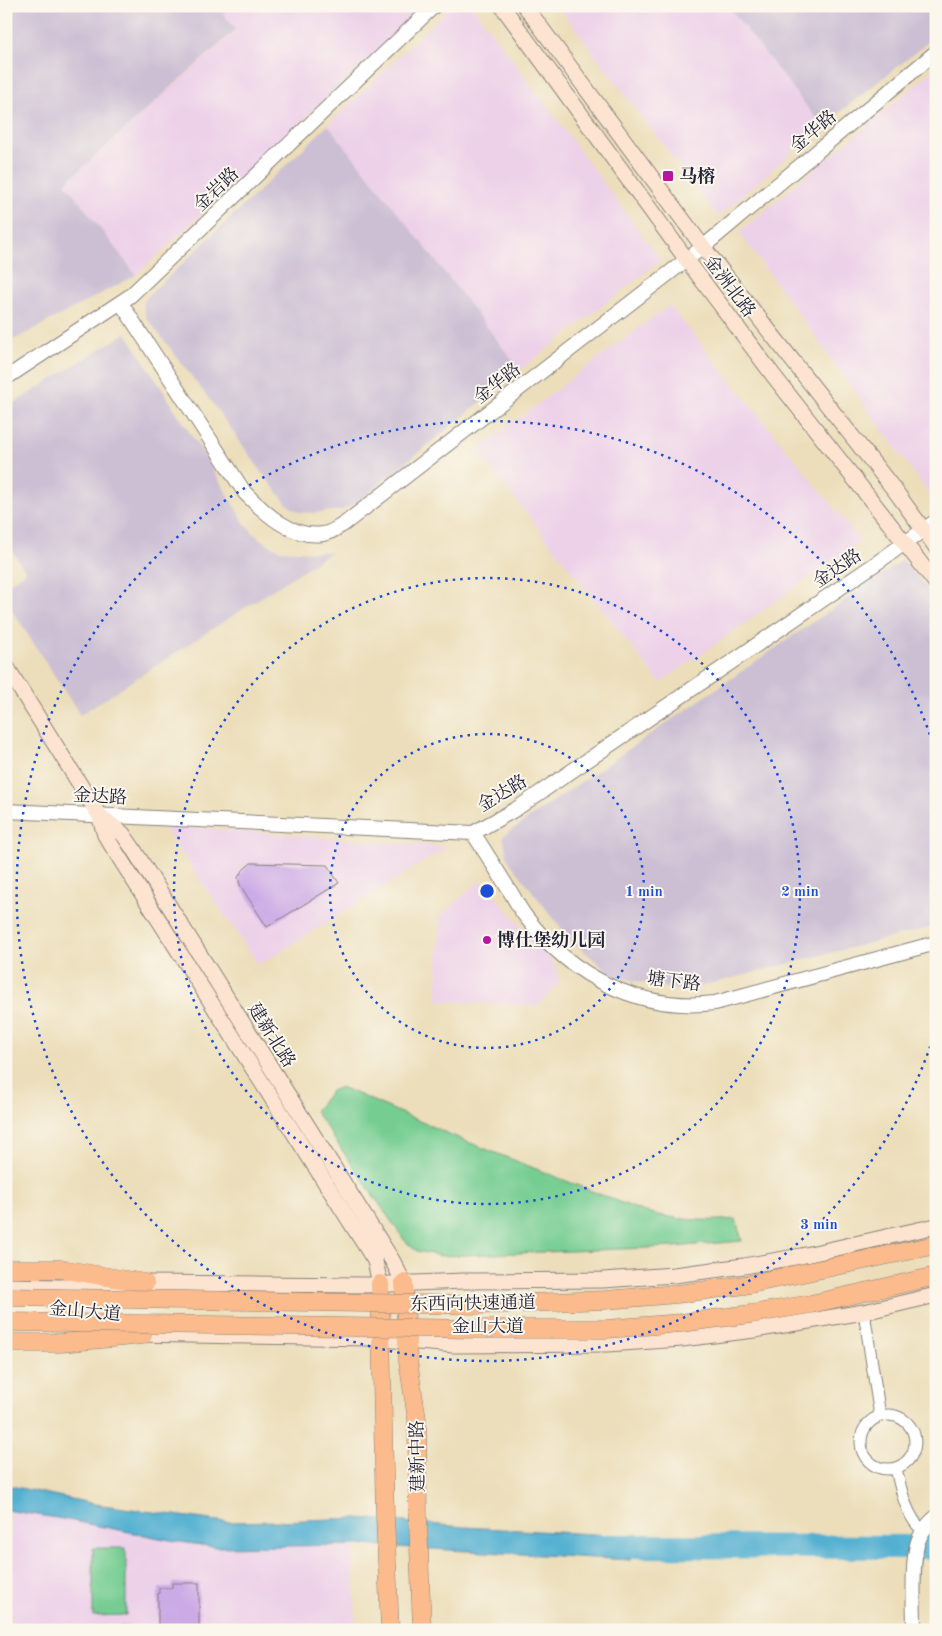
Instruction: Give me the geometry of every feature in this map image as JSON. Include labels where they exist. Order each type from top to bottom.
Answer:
[{"type":"main road","name":"金洲北路","points":[[502,6],[773,375],[936,583]]},
{"type":"main road","name":"金洲北路","points":[[525,6],[703,247],[896,492],[930,526],[936,547]]},
{"type":"main road","name":"建新北路","points":[[6,666],[99,815],[106,835],[375,1261],[380,1284]]},
{"type":"main road","name":"建新北路","points":[[99,815],[123,834],[132,847],[392,1260],[404,1283]]},
{"type":"main road","name":"金山大道","points":[[6,1286],[60,1287],[145,1283],[380,1284],[603,1280],[674,1275],[802,1256],[936,1226]]},
{"type":"main road","name":"东西向快速通道","points":[[6,1297],[479,1305],[605,1300],[676,1294],[745,1285],[936,1245]]},
{"type":"main road","points":[[6,1269],[61,1270],[145,1283]]},
{"type":"main road","name":"东西向快速通道","points":[[6,1322],[478,1329],[607,1329],[681,1324],[751,1314],[811,1304],[936,1276]]},
{"type":"main road","name":"建新中路","points":[[404,1283],[408,1361],[417,1419],[422,1630]]},
{"type":"main road","name":"建新中路","points":[[380,1284],[385,1517],[390,1630]]},
{"type":"main road","name":"金山大道","points":[[6,1326],[59,1326],[143,1335],[382,1339],[454,1345],[607,1344],[682,1339],[754,1330],[864,1312],[936,1294]]},
{"type":"main road","points":[[6,1343],[60,1343],[143,1335]]},
{"type":"street","name":"金岩路","points":[[6,378],[122,303],[134,293],[434,6]]},
{"type":"street","name":"金华路","points":[[122,303],[245,493],[268,514],[293,530],[308,534],[321,534],[332,531],[344,524],[687,260],[936,52]]},
{"type":"street","name":"金达路","points":[[6,811],[473,833],[524,804],[930,526]]},
{"type":"street","name":"塘下路","points":[[473,833],[525,916],[558,952],[573,965],[606,984],[644,998],[683,1004],[715,1003],[936,943]]},
{"type":"street","points":[[864,1312],[880,1416]]},
{"type":"street","points":[[890,1415],[899,1418],[913,1430],[915,1449],[911,1458],[896,1468],[887,1470],[874,1465],[865,1458],[862,1450],[861,1442],[864,1431],[873,1420],[880,1416],[890,1415]]},
{"type":"street","points":[[896,1468],[909,1512],[923,1532]]},
{"type":"street","points":[[914,1630],[917,1545],[923,1532],[936,1517]]},
{"type":"shaded area","points":[[6,6],[232,6],[223,14],[236,29],[65,183],[136,275],[6,344]]},
{"type":"shaded area","points":[[232,6],[425,6],[136,275],[65,183],[236,30],[223,14]]},
{"type":"shaded area","points":[[451,6],[472,6],[661,260],[520,370],[328,125]]},
{"type":"shaded area","points":[[558,6],[728,6],[822,126],[718,217]]},
{"type":"shaded area","points":[[728,6],[936,6],[936,36],[822,126]]},
{"type":"shaded area","points":[[936,68],[936,495],[930,495],[739,232]]},
{"type":"shaded area","points":[[328,125],[520,370],[356,503],[342,510],[313,513],[299,512],[288,505],[146,317],[143,305],[146,298]]},
{"type":"shaded area","points":[[669,305],[861,541],[660,683],[477,450]]},
{"type":"shaded area","points":[[126,333],[206,458],[245,524],[257,537],[280,550],[331,552],[80,715],[6,601],[6,585],[26,572],[6,541],[6,408]]},
{"type":"shaded area","points":[[903,560],[936,599],[936,926],[682,991],[616,977],[572,942],[508,860],[503,836]]},
{"type":"shaded area","points":[[162,825],[447,847],[259,965]]},
{"type":"shaded area","name":"博仕堡幼儿园","points":[[481,880],[555,965],[560,982],[538,1006],[437,1001],[440,916]]},
{"type":"shaded area","points":[[10,1507],[353,1542],[356,1630],[11,1630]]},
{"type":"green space","points":[[341,1087],[463,1140],[642,1211],[689,1220],[736,1219],[742,1241],[673,1247],[441,1256],[417,1251],[405,1241],[315,1111],[331,1091]]},
{"type":"green space","points":[[93,1548],[126,1548],[126,1615],[93,1616]]},
{"type":"green space","points":[[93,1627],[128,1627],[128,1630],[93,1630]]},
{"type":"water","points":[[6,1485],[95,1504],[225,1522],[358,1518],[464,1527],[630,1536],[631,1560],[358,1545],[215,1547],[6,1510]]},
{"type":"building","points":[[251,863],[327,865],[339,883],[267,927],[240,885],[238,877]]},
{"type":"building","points":[[172,1583],[199,1583],[199,1630],[158,1630],[159,1588],[172,1588]]},
{"type":"waterway","points":[[598,1546],[936,1547]]},
{"type":"place","name":"马榕","points":[[668,176]]},
{"type":"place","name":"博仕堡幼儿园","points":[[487,940]]}]
